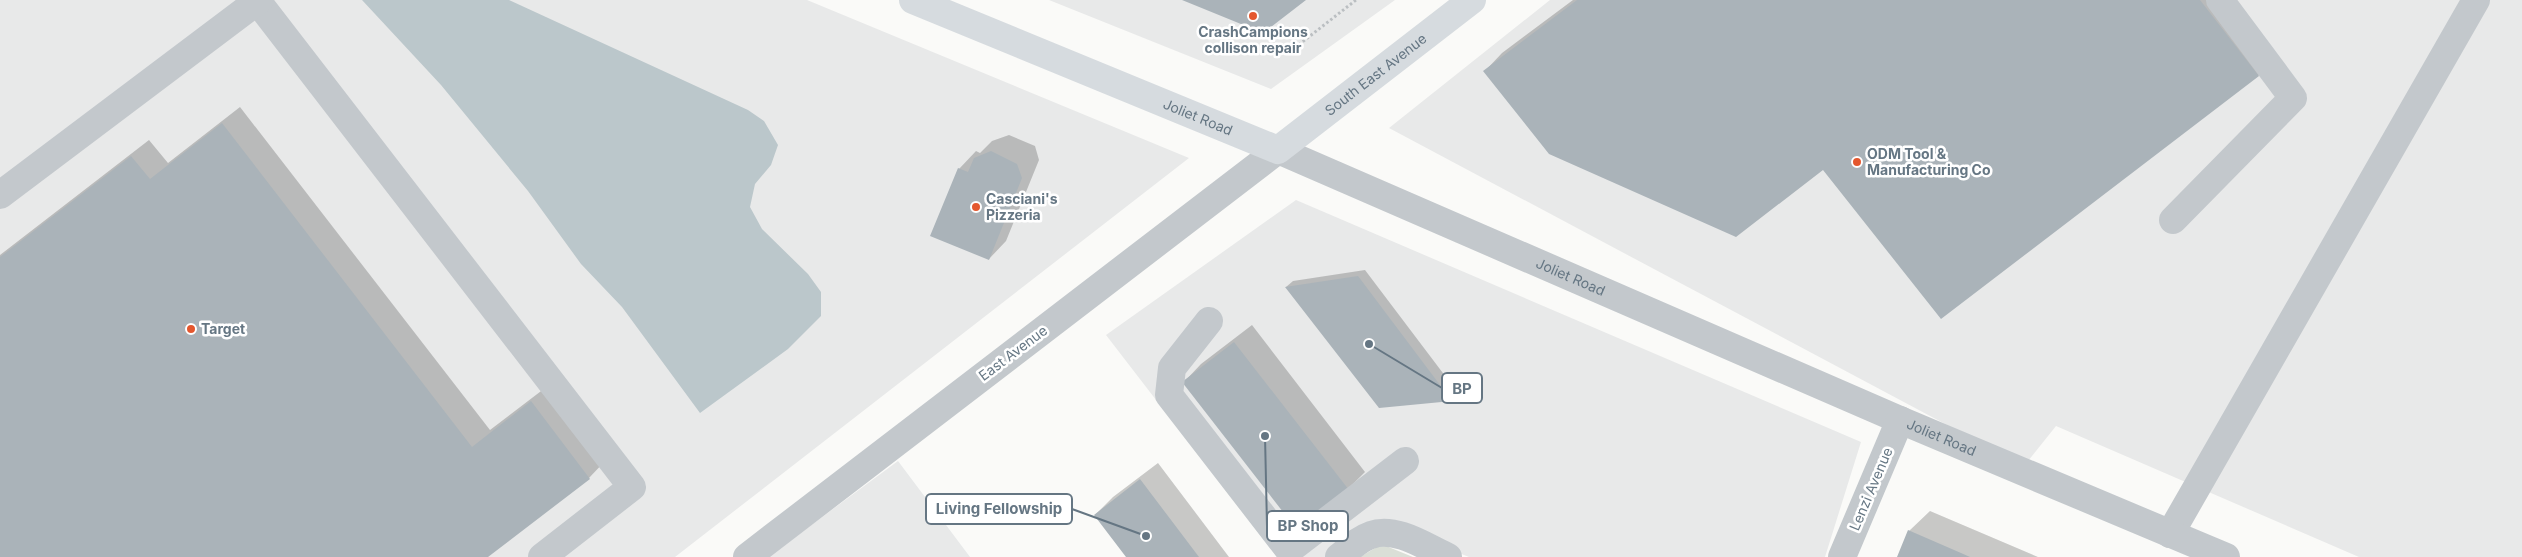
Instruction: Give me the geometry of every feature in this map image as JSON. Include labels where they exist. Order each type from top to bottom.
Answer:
[{"type":"main road","name":"Joliet Road","points":[[913,0],[1278,150]]},
{"type":"main road","name":"South East Avenue","points":[[1278,150],[1472,0]]},
{"type":"street","points":[[2174,220],[2293,98],[2220,0]]},
{"type":"street","points":[[2170,534],[2476,0]]},
{"type":"street","points":[[0,195],[246,4],[632,487],[542,557]]},
{"type":"street","name":"Joliet Road","points":[[1278,150],[1900,420],[2226,557]]},
{"type":"street","name":"East Avenue","points":[[747,557],[1278,150]]},
{"type":"street","points":[[1209,320],[1172,368],[1169,395],[1289,550],[1405,461]]},
{"type":"street","name":"Lenzi Avenue","points":[[1842,557],[1900,420]]},
{"type":"street","points":[[1339,557],[1362,539],[1373,534],[1395,533],[1448,557]]},
{"type":"path","points":[[1287,54],[1356,0]]},
{"type":"shaded area","points":[[0,0],[807,0],[1189,158],[675,557],[0,557]]},
{"type":"shaded area","points":[[362,0],[509,0],[748,110],[764,121],[778,145],[771,165],[755,184],[750,207],[762,229],[808,274],[821,292],[821,316],[788,349],[700,413],[622,307],[581,264],[528,191],[441,85]]},
{"type":"shaded area","points":[[1049,0],[1395,0],[1271,89]]},
{"type":"shaded area","points":[[1550,0],[2522,0],[2522,557],[2359,557],[2056,426],[2024,466],[1389,128]]},
{"type":"shaded area","points":[[1296,200],[1861,442],[1825,557],[1469,557],[1377,520],[1328,557],[1277,557],[1106,335]]},
{"type":"shaded area","points":[[898,461],[970,557],[768,557]]},
{"type":"shaded area","points":[[1386,546],[1413,557],[1360,557],[1377,547]]},
{"type":"building","name":"CrashCampions collison repair","points":[[1182,0],[1306,0],[1263,33]]},
{"type":"building","name":"ODM Tool & Manufacturing Co","points":[[1577,0],[2200,0],[2259,76],[1941,319],[1823,170],[1736,237],[1549,154],[1483,71]]},
{"type":"building","name":"Target","points":[[222,123],[472,447],[531,401],[590,479],[488,557],[0,557],[0,257],[131,156],[150,179]]},
{"type":"building","name":"Casciani's Pizzeria","points":[[991,151],[1017,164],[1022,178],[989,260],[930,236],[958,168],[968,172],[974,158]]},
{"type":"building","points":[[1358,276],[1452,401],[1379,408],[1285,287]]},
{"type":"building","points":[[1234,342],[1349,490],[1297,530],[1182,382]]},
{"type":"building","points":[[1140,479],[1199,557],[1126,557],[1094,515]]},
{"type":"building","points":[[1908,530],[1961,553],[1970,557],[1897,557]]},
{"type":"place","name":"CrashCampions collison repair","points":[[1253,16]]},
{"type":"place","name":"ODM Tool & Manufacturing Co","points":[[1857,162]]},
{"type":"place","name":"Casciani's Pizzeria","points":[[976,207]]},
{"type":"place","name":"Target","points":[[191,329]]},
{"type":"place","name":"BP","points":[[1369,344]]},
{"type":"place","name":"BP Shop","points":[[1265,436]]},
{"type":"place","name":"Living Fellowship","points":[[1146,536]]}]
